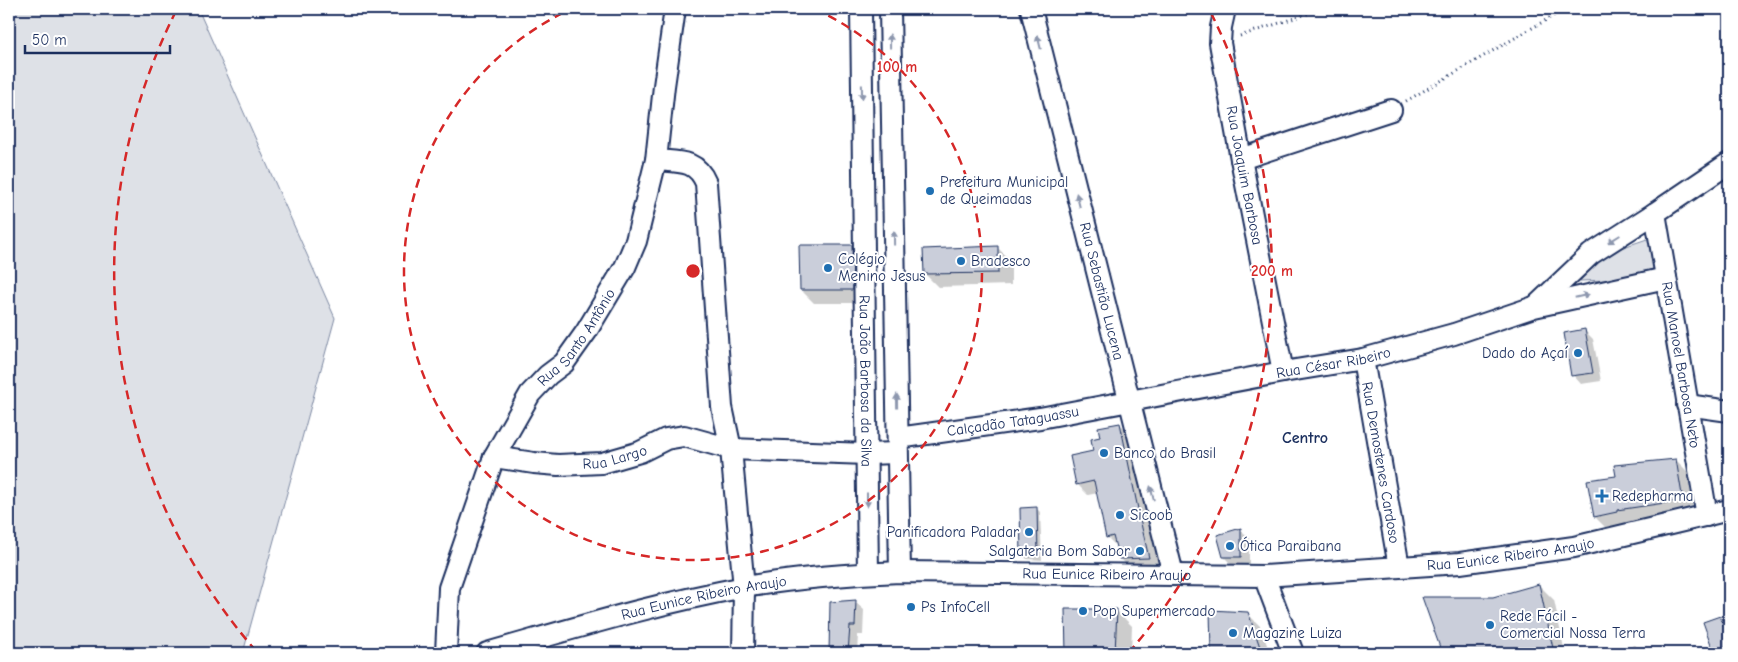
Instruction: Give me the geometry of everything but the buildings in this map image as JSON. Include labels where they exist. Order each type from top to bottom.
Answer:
[{"type":"street","name":"Rua Santo Antônio","points":[[446,653],[449,588],[494,457],[530,394],[548,375],[564,363],[574,350],[625,268],[640,227],[656,160],[675,9]]},
{"type":"street","name":"Rua João Barbosa da Silva","points":[[861,9],[868,574]]},
{"type":"street","name":"Rua João Barbosa da Silva","points":[[890,9],[900,572]]},
{"type":"street","name":"Rua Sebastião Lucena","points":[[1031,9],[1173,574]]},
{"type":"street","name":"Rua Joaquim Barbosa","points":[[1226,9],[1221,27],[1220,43],[1283,372]]},
{"type":"street","points":[[1241,159],[1391,110]]},
{"type":"street","points":[[656,160],[687,163],[696,166],[706,182],[722,407],[731,449],[744,588],[744,653]]},
{"type":"street","name":"Rua César Ribeiro","points":[[1534,307],[1591,254],[1655,214],[1729,163]]},
{"type":"street","name":"Rua Manoel Barbosa Neto","points":[[1655,214],[1707,516]]},
{"type":"street","name":"Rua César Ribeiro","points":[[1128,400],[1363,359],[1454,334],[1534,307],[1666,278]]},
{"type":"street","name":"Rua Demostenes Cardoso","points":[[1363,359],[1399,567]]},
{"type":"street","name":"Calçadão Tataguassu","points":[[867,454],[898,446],[1128,400]]},
{"type":"street","points":[[1687,405],[1729,410]]},
{"type":"street","name":"Rua Largo","points":[[494,457],[558,465],[602,463],[640,452],[666,439],[684,436],[731,449],[867,454]]},
{"type":"street","name":"Rua Eunice Ribeiro Araujo","points":[[487,653],[625,613],[744,588],[900,572],[1264,576],[1460,563],[1574,547],[1729,510]]},
{"type":"street","points":[[1264,576],[1293,653]]},
{"type":"path","points":[[1220,43],[1322,9]]},
{"type":"path","points":[[1391,110],[1565,9]]},
{"type":"shaded area","points":[[9,9],[198,9],[335,318],[243,653],[9,653]]},
{"type":"shaded area","points":[[1653,237],[1658,268],[1608,280],[1580,281],[1603,254]]},
{"type":"place","name":"Prefeitura Municipal de Queimadas","points":[[930,191]]},
{"type":"place","name":"Bradesco","points":[[961,261]]},
{"type":"place","name":"Colégio Menino Jesus","points":[[828,268]]},
{"type":"place","name":"Dado do Açaí","points":[[1578,353]]},
{"type":"place","name":"Banco do Brasil","points":[[1104,453]]},
{"type":"place","name":"Redepharma","points":[[1602,496]]},
{"type":"place","name":"Sicoob","points":[[1120,515]]},
{"type":"place","name":"Panificadora Paladar","points":[[1029,532]]},
{"type":"place","name":"Ótica Paraibana","points":[[1230,546]]},
{"type":"place","name":"Salgateria Bom Sabor","points":[[1140,551]]},
{"type":"place","name":"Ps InfoCell","points":[[911,607]]},
{"type":"place","name":"Pop Supermercado","points":[[1083,611]]},
{"type":"place","name":"Rede Fácil - Comercial Nossa Terra","points":[[1490,625]]},
{"type":"place","name":"Magazine Luiza","points":[[1233,633]]},
{"type":"district","name":"Centro","points":[[1305,438]]}]
